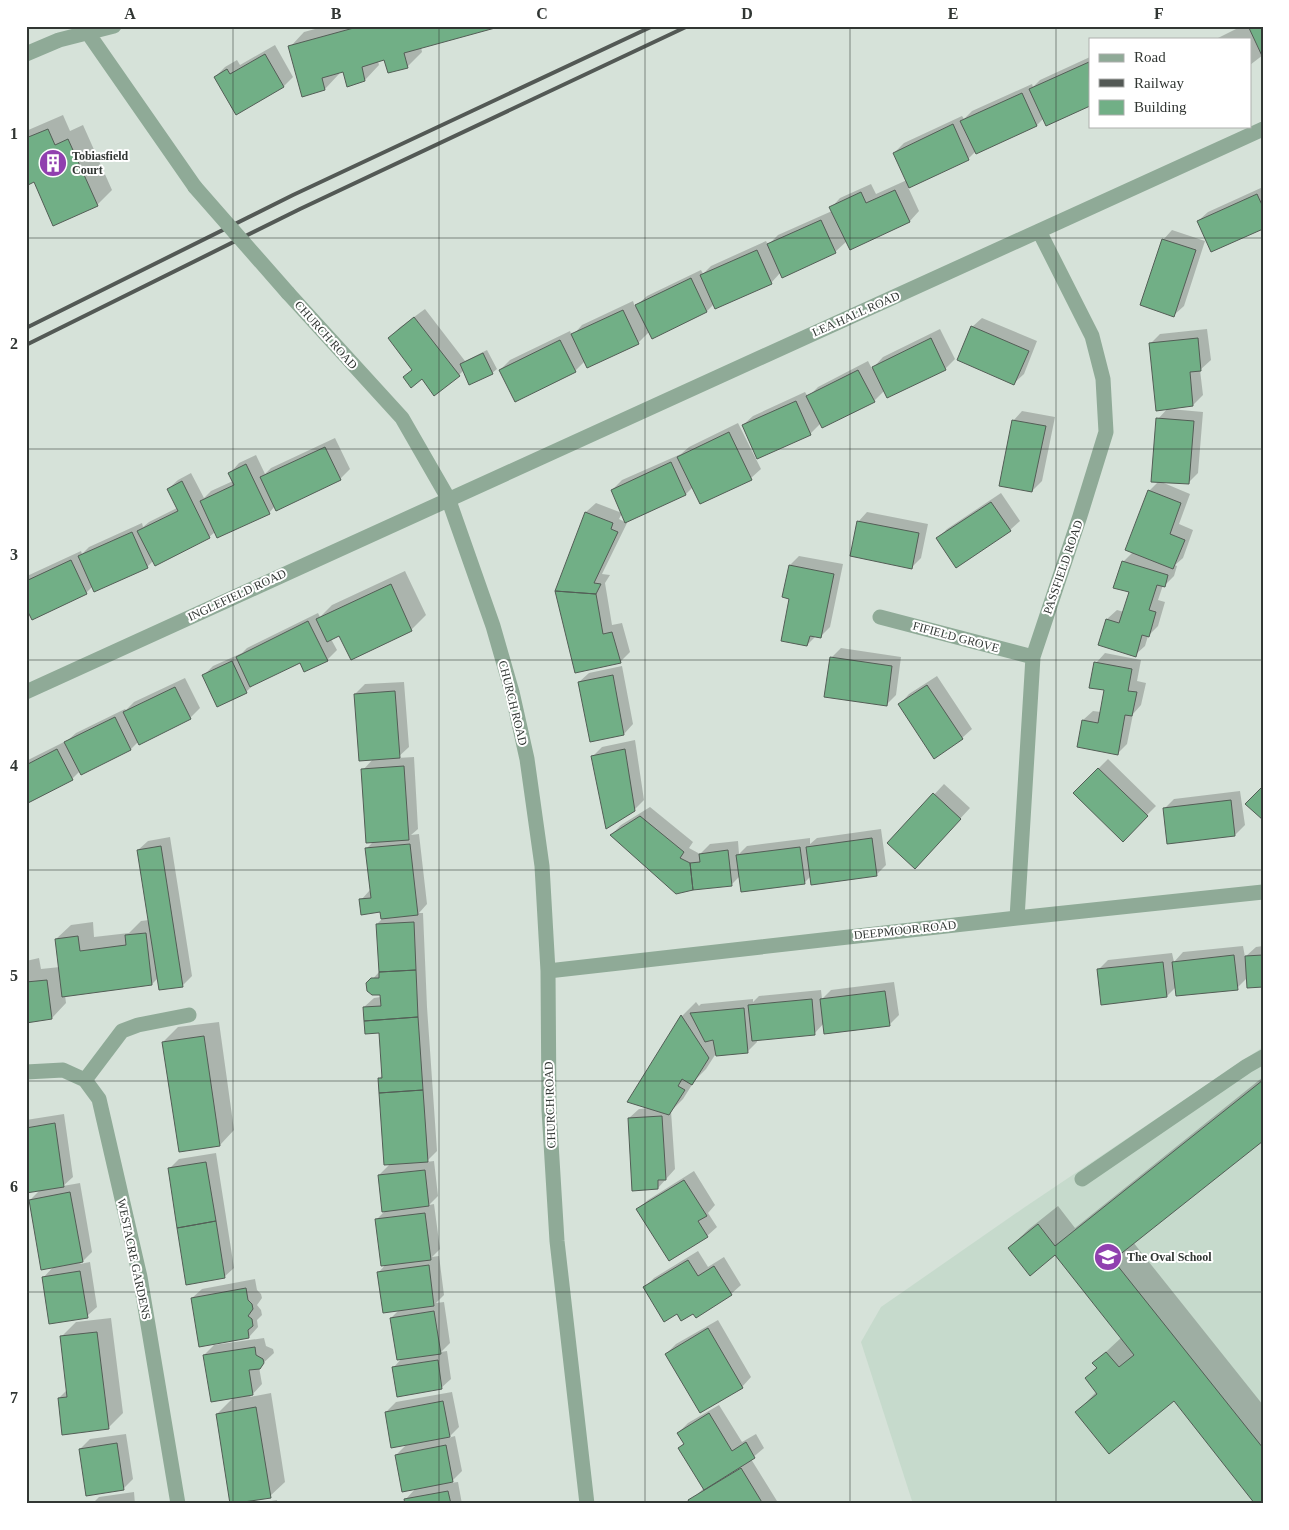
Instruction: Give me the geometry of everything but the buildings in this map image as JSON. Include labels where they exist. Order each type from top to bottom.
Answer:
[{"type":"street","points":[[26,54],[85,30],[114,26]]},
{"type":"street","name":"CHURCH ROAD","points":[[85,30],[195,187],[402,418],[448,498],[493,626],[512,692],[525,749],[542,866],[548,971],[549,1110],[557,1241],[587,1504]]},
{"type":"street","name":"LEA HALL ROAD","points":[[448,498],[1263,129]]},
{"type":"street","name":"PASSFIELD ROAD","points":[[1017,918],[1033,657],[1106,432],[1103,378],[1092,336],[1039,231]]},
{"type":"street","name":"INGLEFIELD ROAD","points":[[26,692],[448,498]]},
{"type":"street","name":"FIFIELD GROVE","points":[[880,617],[1033,657]]},
{"type":"street","name":"DEEPMOOR ROAD","points":[[548,971],[1263,892]]},
{"type":"street","points":[[26,1072],[63,1070],[86,1080],[122,1031],[138,1025],[189,1015]]},
{"type":"street","points":[[1082,1179],[1263,1057]]},
{"type":"street","name":"WESTACRE GARDENS","points":[[86,1080],[99,1099],[140,1277],[178,1504]]},
{"type":"shaded area","name":"The Oval School","points":[[1263,1047],[1263,1504],[913,1504],[861,1342],[881,1307],[1025,1207]]},
{"type":"railway","points":[[26,328],[293,195],[653,26]]},
{"type":"railway","points":[[26,345],[300,209],[688,26]]},
{"type":"place","name":"Tobiasfield Court","points":[[53,163]]},
{"type":"place","name":"The Oval School","points":[[1108,1257]]}]
